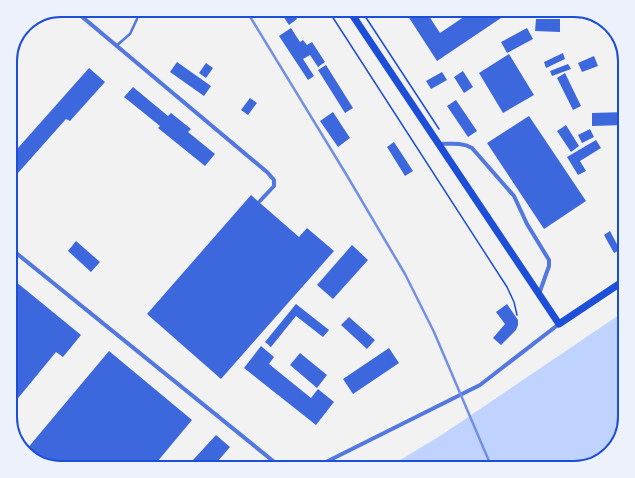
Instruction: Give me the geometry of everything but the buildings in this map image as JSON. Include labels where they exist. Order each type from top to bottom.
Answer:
[{"type":"main road","points":[[354,17],[559,324],[618,285]]},
{"type":"street","points":[[82,17],[267,172],[274,180],[274,186],[260,201]]},
{"type":"street","points":[[439,144],[458,144],[472,148],[514,196],[527,224],[549,260],[549,266],[539,294]]},
{"type":"street","points":[[17,254],[273,461]]},
{"type":"street","points":[[328,461],[480,385],[559,324]]},
{"type":"lane","points":[[116,46],[130,34],[138,19]]},
{"type":"path","points":[[333,17],[507,287],[514,302],[517,314]]},
{"type":"water","points":[[618,316],[618,422],[612,439],[601,452],[579,461],[399,461],[443,434]]},
{"type":"railway","points":[[250,17],[405,274],[434,332],[489,461]]}]
